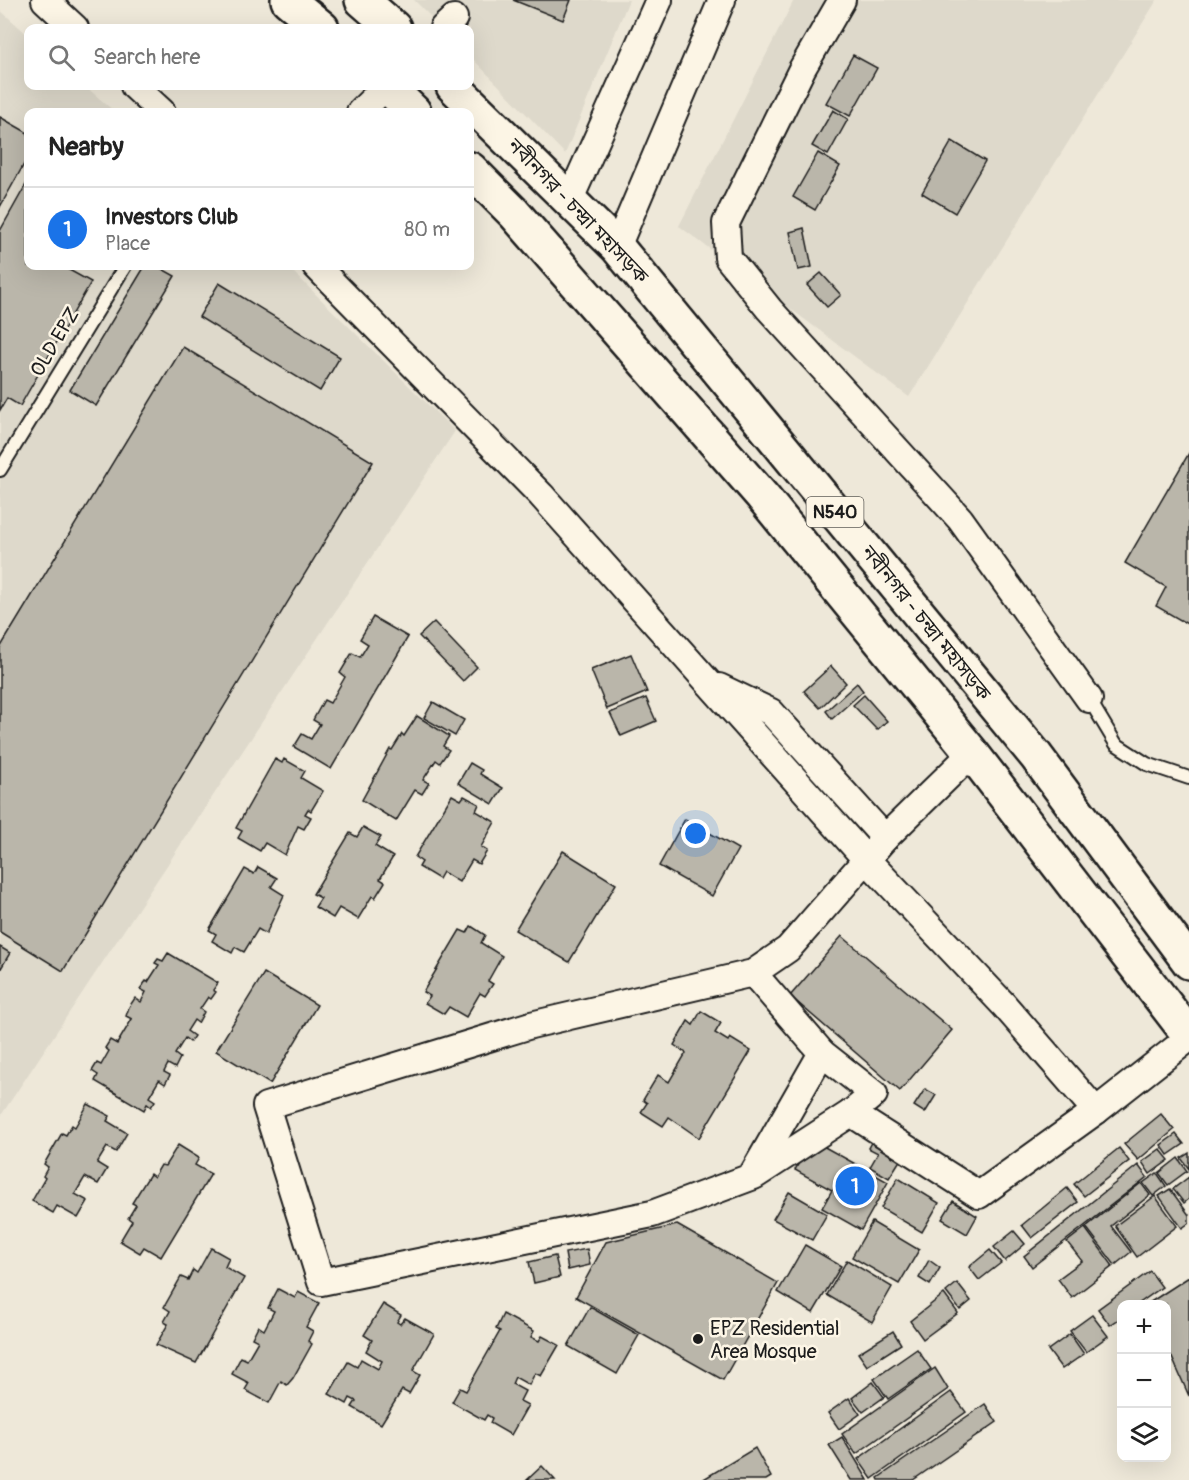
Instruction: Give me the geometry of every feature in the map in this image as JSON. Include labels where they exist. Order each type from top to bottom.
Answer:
[{"type":"highway","points":[[288,0],[317,24]]},
{"type":"highway","points":[[362,0],[389,24]]},
{"type":"highway","points":[[391,90],[410,108]]},
{"type":"highway","name":"নবীনগর - চন্দ্রা মহাসড়ক","points":[[457,90],[617,247],[1036,756],[1189,962]]},
{"type":"highway","name":"N540","points":[[474,173],[514,213],[762,496],[972,753],[1189,1036]]},
{"type":"street","points":[[45,0],[71,24]]},
{"type":"street","points":[[570,199],[659,0]]},
{"type":"street","points":[[617,247],[722,0]]},
{"type":"street","points":[[842,0],[797,79],[726,223],[728,258],[769,309],[960,519],[1089,699]]},
{"type":"street","points":[[138,90],[158,108]]},
{"type":"street","points":[[364,108],[383,90]]},
{"type":"street","points":[[320,270],[541,495],[865,858],[1004,1005],[1096,1111]]},
{"type":"street","points":[[708,682],[771,712],[885,838]]},
{"type":"street","points":[[753,973],[822,1053],[874,1094],[851,1113],[752,1177],[652,1214],[321,1282],[266,1106],[531,1025],[753,973],[788,949],[865,858],[972,753]]},
{"type":"street","points":[[851,1113],[979,1195],[1096,1111],[1189,1036]]},
{"type":"street","points":[[752,1177],[822,1053]]},
{"type":"lane","name":"OLD EPZ","points":[[0,470],[123,270]]},
{"type":"lane","points":[[1089,699],[1116,744],[1147,764],[1189,778]]},
{"type":"shaded area","points":[[414,0],[629,0],[565,154],[474,60],[474,24],[438,24]]},
{"type":"shaded area","points":[[794,0],[1157,0],[909,397],[679,226]]},
{"type":"shaded area","points":[[0,10],[24,31],[24,90],[90,90],[110,108],[24,108],[24,270],[291,270],[455,431],[0,1117]]},
{"type":"building","points":[[513,0],[571,0],[563,20]]},
{"type":"building","points":[[853,55],[877,68],[850,116],[826,103]]},
{"type":"building","points":[[833,110],[848,119],[828,155],[812,146]]},
{"type":"building","points":[[0,117],[24,131],[24,164],[0,207]]},
{"type":"building","points":[[952,141],[985,161],[955,213],[922,193]]},
{"type":"building","points":[[818,153],[840,166],[815,210],[793,197]]},
{"type":"building","points":[[24,188],[24,270],[69,270],[91,282],[20,406],[7,398],[0,410],[0,231]]},
{"type":"building","points":[[804,228],[812,267],[798,270],[790,232]]},
{"type":"building","points":[[143,270],[164,270],[175,276],[96,406],[70,390]]},
{"type":"building","points":[[821,273],[841,295],[827,307],[807,285]]},
{"type":"building","points":[[219,283],[340,357],[320,391],[199,317]]},
{"type":"building","points":[[183,347],[373,462],[63,971],[0,932],[0,648]]},
{"type":"building","points":[[1189,453],[1189,625],[1156,606],[1166,587],[1125,563]]},
{"type":"building","points":[[373,617],[408,637],[331,769],[294,747],[302,734],[311,739],[320,724],[313,720],[324,700],[330,703],[345,677],[340,673],[352,653],[360,657],[368,644],[360,639]]},
{"type":"building","points":[[434,622],[477,667],[463,681],[419,636]]},
{"type":"building","points":[[631,654],[647,692],[607,709],[591,670]]},
{"type":"building","points":[[831,666],[846,683],[820,708],[804,691]]},
{"type":"building","points":[[857,683],[863,691],[832,719],[826,711]]},
{"type":"building","points":[[864,695],[887,721],[877,730],[853,705]]},
{"type":"building","points":[[646,698],[656,721],[621,736],[610,713]]},
{"type":"building","points":[[433,702],[464,720],[455,736],[424,718]]},
{"type":"building","points":[[417,716],[449,736],[443,746],[449,750],[440,763],[436,760],[423,780],[429,783],[422,794],[415,790],[396,821],[362,800],[390,749],[392,750],[402,734],[404,736]]},
{"type":"building","points":[[275,759],[282,763],[284,759],[305,771],[301,778],[323,791],[311,811],[308,809],[305,814],[311,817],[304,829],[298,826],[285,855],[265,843],[260,851],[238,838],[242,831],[236,828]]},
{"type":"building","points":[[470,763],[482,770],[480,774],[503,788],[493,804],[458,783]]},
{"type":"building","points":[[452,795],[461,800],[464,796],[479,804],[476,811],[495,822],[481,847],[487,851],[479,864],[472,860],[459,882],[443,872],[439,879],[419,867],[422,862],[415,857]]},
{"type":"building","points":[[685,819],[738,849],[712,896],[659,866]]},
{"type":"building","points":[[363,827],[381,837],[375,846],[393,857],[380,879],[385,882],[375,898],[372,896],[358,919],[339,908],[333,918],[315,907],[321,898],[313,894],[350,833],[357,837]]},
{"type":"building","points":[[563,851],[616,884],[569,962],[515,930]]},
{"type":"building","points":[[258,867],[277,878],[271,887],[284,895],[266,934],[258,929],[244,952],[235,947],[232,953],[212,941],[216,934],[209,930],[245,869],[254,874]]},
{"type":"building","points":[[471,926],[485,935],[481,943],[502,956],[488,981],[493,984],[485,996],[480,993],[466,1017],[449,1007],[444,1014],[425,1003],[430,996],[423,992],[460,930],[467,933]]},
{"type":"building","points":[[842,936],[952,1030],[900,1091],[790,996]]},
{"type":"building","points":[[0,947],[10,953],[0,970]]},
{"type":"building","points":[[168,953],[218,983],[213,990],[216,992],[211,999],[208,997],[200,1009],[204,1012],[198,1023],[194,1020],[187,1031],[194,1036],[190,1042],[185,1038],[175,1054],[180,1058],[175,1068],[168,1064],[164,1072],[170,1075],[165,1084],[159,1080],[149,1097],[155,1101],[151,1107],[147,1104],[144,1110],[95,1081],[98,1075],[92,1071],[97,1063],[101,1065],[109,1051],[105,1048],[110,1040],[117,1044],[132,1019],[126,1016],[129,1007],[135,998],[141,1002],[146,992],[140,989],[146,981],[148,982],[159,965],[155,963],[158,959],[163,961]]},
{"type":"building","points":[[264,973],[317,1005],[270,1084],[216,1051]]},
{"type":"building","points":[[701,1011],[721,1023],[715,1033],[728,1041],[730,1038],[751,1051],[699,1138],[669,1117],[663,1126],[641,1112],[647,1103],[643,1100],[658,1075],[669,1082],[686,1053],[674,1045],[688,1021],[693,1025]]},
{"type":"building","points":[[925,1089],[936,1095],[925,1113],[914,1106]]},
{"type":"building","points":[[88,1104],[110,1116],[107,1121],[127,1133],[116,1152],[107,1147],[97,1163],[107,1169],[98,1184],[85,1177],[75,1194],[88,1201],[78,1218],[57,1206],[53,1213],[32,1201],[45,1178],[43,1176],[48,1167],[44,1164],[62,1133],[66,1135],[72,1125],[75,1127]]},
{"type":"building","points":[[1161,1114],[1174,1130],[1138,1160],[1124,1144]]},
{"type":"building","points":[[1176,1134],[1184,1144],[1168,1155],[1161,1145]]},
{"type":"building","points":[[874,1137],[904,1154],[889,1178],[870,1167],[878,1153],[868,1148]]},
{"type":"building","points":[[812,1140],[888,1182],[861,1230],[822,1208],[832,1190],[795,1170]]},
{"type":"building","points":[[178,1145],[199,1158],[195,1165],[211,1174],[161,1257],[144,1247],[140,1253],[120,1241],[132,1221],[128,1218],[136,1205],[132,1203],[150,1174],[154,1177],[161,1165],[165,1166]]},
{"type":"building","points":[[1119,1148],[1129,1161],[1084,1196],[1074,1184]]},
{"type":"building","points":[[1160,1149],[1169,1160],[1150,1174],[1142,1162]]},
{"type":"building","points":[[1189,1153],[1189,1169],[1181,1158]]},
{"type":"building","points":[[1178,1158],[1187,1171],[1168,1185],[1159,1173]]},
{"type":"building","points":[[1138,1165],[1147,1177],[1032,1267],[1024,1256]]},
{"type":"building","points":[[1157,1173],[1166,1186],[1153,1196],[1143,1183]]},
{"type":"building","points":[[1189,1177],[1189,1199],[1184,1203],[1173,1189]]},
{"type":"building","points":[[898,1178],[939,1203],[922,1232],[881,1208]]},
{"type":"building","points":[[1141,1183],[1150,1195],[1111,1226],[1131,1252],[1115,1265],[1086,1227]]},
{"type":"building","points":[[1067,1188],[1078,1202],[1032,1238],[1022,1225]]},
{"type":"building","points":[[1170,1189],[1189,1215],[1189,1223],[1182,1228],[1159,1196]]},
{"type":"building","points":[[789,1192],[827,1214],[812,1240],[773,1219]]},
{"type":"building","points":[[1155,1196],[1177,1226],[1137,1257],[1115,1226]]},
{"type":"building","points":[[953,1201],[977,1216],[967,1234],[942,1219]]},
{"type":"building","points":[[872,1222],[919,1250],[899,1284],[852,1257]]},
{"type":"building","name":"EPZ Residential Area Mosque","points":[[677,1225],[778,1283],[723,1380],[576,1297],[606,1242]]},
{"type":"building","points":[[1085,1228],[1113,1266],[1072,1298],[1058,1279],[1082,1261],[1067,1242]]},
{"type":"building","points":[[1014,1231],[1025,1244],[1005,1261],[994,1247]]},
{"type":"building","points":[[805,1245],[841,1266],[813,1313],[778,1292]]},
{"type":"building","points":[[211,1248],[229,1258],[225,1267],[244,1278],[196,1363],[156,1345],[168,1324],[164,1322],[170,1311],[164,1307],[181,1277],[188,1280],[193,1270],[197,1273]]},
{"type":"building","points":[[587,1249],[590,1265],[568,1270],[565,1253]]},
{"type":"building","points":[[990,1250],[1001,1263],[979,1280],[969,1267]]},
{"type":"building","points":[[555,1256],[560,1277],[534,1283],[529,1262]]},
{"type":"building","points":[[847,1260],[892,1287],[872,1322],[827,1295]]},
{"type":"building","points":[[929,1260],[940,1268],[930,1285],[919,1278]]},
{"type":"building","points":[[1150,1271],[1162,1287],[1144,1300],[1117,1300],[1117,1320],[1110,1325],[1098,1309]]},
{"type":"building","points":[[1189,1277],[1189,1396],[1171,1355],[1171,1300],[1154,1300]]},
{"type":"building","points":[[957,1283],[971,1301],[960,1310],[946,1292]]},
{"type":"building","points":[[278,1289],[295,1298],[298,1292],[319,1303],[306,1327],[313,1331],[308,1341],[312,1344],[293,1378],[287,1385],[281,1381],[269,1403],[245,1390],[249,1383],[232,1374],[241,1357],[247,1360],[258,1341],[252,1338],[258,1326],[264,1330],[274,1311],[268,1308]]},
{"type":"building","points":[[944,1294],[958,1313],[923,1339],[910,1321]]},
{"type":"building","points":[[383,1304],[401,1315],[397,1322],[400,1324],[405,1318],[434,1334],[413,1371],[420,1375],[409,1394],[402,1390],[381,1424],[352,1407],[356,1401],[350,1398],[347,1404],[329,1394],[348,1362],[357,1367],[361,1359],[378,1369],[382,1361],[366,1351],[372,1340],[364,1335]]},
{"type":"building","points":[[590,1307],[639,1335],[617,1374],[568,1346]]},
{"type":"building","points":[[503,1314],[534,1331],[531,1337],[539,1341],[542,1336],[559,1345],[541,1376],[535,1373],[529,1385],[515,1377],[512,1384],[525,1391],[520,1401],[528,1405],[511,1435],[490,1423],[492,1418],[487,1415],[484,1420],[452,1402],[460,1388],[466,1391],[500,1331],[496,1329]]},
{"type":"building","points":[[1092,1315],[1108,1336],[1086,1352],[1070,1331]]},
{"type":"building","points":[[893,1331],[901,1344],[867,1366],[858,1353]]},
{"type":"building","points":[[1070,1334],[1084,1354],[1062,1369],[1048,1350]]},
{"type":"building","points":[[917,1349],[931,1369],[888,1399],[874,1379]]},
{"type":"building","points":[[935,1368],[948,1389],[856,1454],[842,1434]]},
{"type":"building","points":[[873,1382],[884,1397],[863,1412],[852,1398]]},
{"type":"building","points":[[951,1392],[966,1412],[872,1479],[858,1459]]},
{"type":"building","points":[[849,1398],[860,1414],[839,1429],[828,1413]]},
{"type":"building","points":[[985,1404],[997,1422],[913,1480],[879,1480],[878,1478]]},
{"type":"building","points":[[842,1437],[868,1480],[851,1480],[829,1445]]},
{"type":"building","points":[[755,1448],[771,1477],[766,1480],[702,1480]]},
{"type":"building","points":[[542,1466],[555,1480],[527,1480]]},
{"type":"place","name":"Investors Club","points":[[855,1186]]},
{"type":"place","name":"EPZ Residential Area Mosque","points":[[698,1339]]}]
